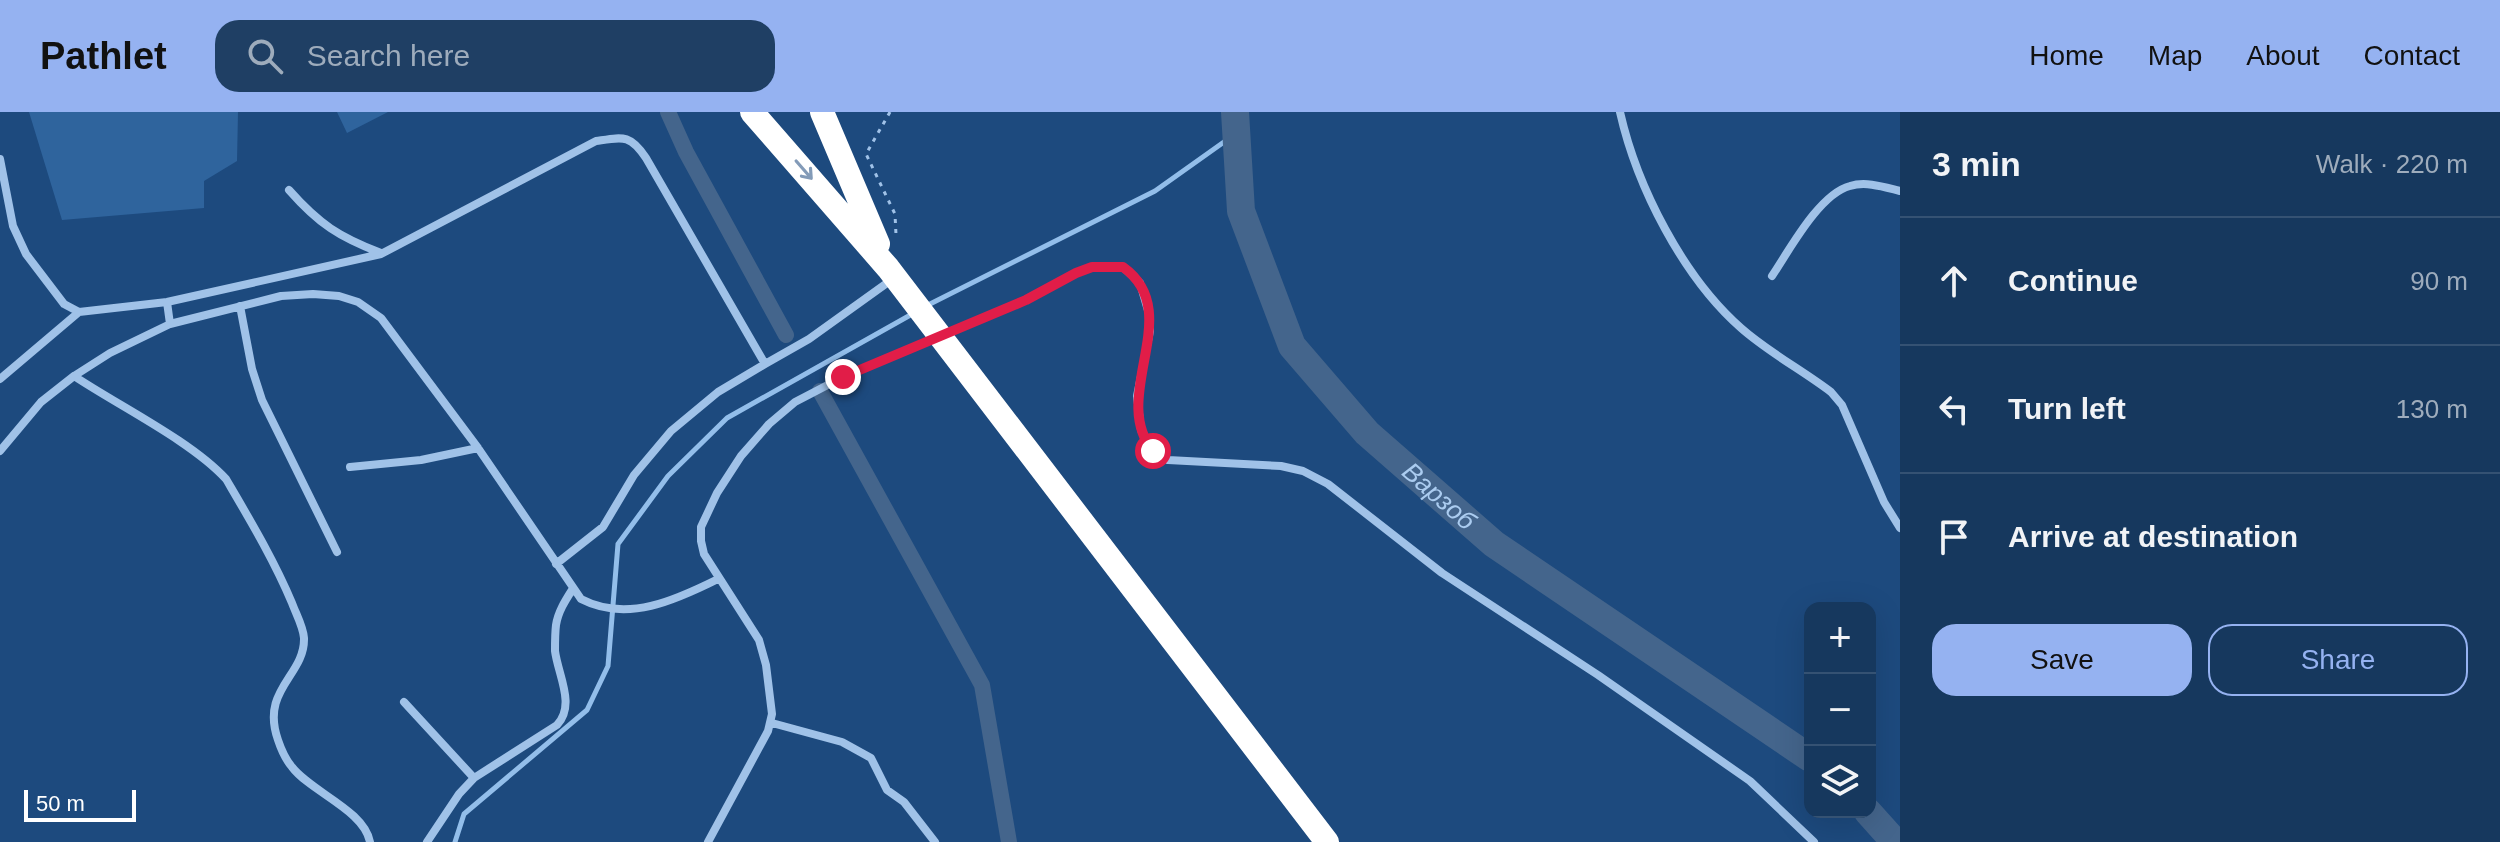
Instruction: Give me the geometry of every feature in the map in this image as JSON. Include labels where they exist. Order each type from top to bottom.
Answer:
[{"type":"highway","points":[[752,112],[895,278],[1327,842]]},
{"type":"highway","points":[[822,112],[895,278]]},
{"type":"street","points":[[1620,112],[1628,150],[1683,261],[1719,307],[1742,329],[1831,392],[1842,405],[1884,502],[1900,528]]},
{"type":"street","points":[[0,379],[79,312],[167,302],[381,254],[596,141],[628,138],[635,142],[646,158],[765,364]]},
{"type":"street","points":[[0,159],[13,226],[26,254],[64,304],[79,312]]},
{"type":"street","points":[[1772,276],[1820,208],[1839,191],[1860,184],[1900,191]]},
{"type":"street","points":[[289,190],[324,226],[344,239],[381,254]]},
{"type":"street","points":[[708,842],[772,723],[766,665],[759,640],[718,579],[704,554],[701,541],[701,527],[717,493],[741,456],[769,424],[808,394],[936,332],[1026,300],[1092,267],[1123,267],[1140,283],[1149,314],[1150,331],[1137,396],[1141,430],[1153,451],[1168,460],[1281,466],[1316,477],[1442,573],[1598,675],[1750,781],[1814,842]]},
{"type":"street","points":[[556,564],[603,527],[634,475],[671,431],[718,392],[809,339],[895,278]]},
{"type":"street","points":[[0,451],[41,402],[74,376],[110,353],[170,324],[281,296],[339,296],[370,309],[381,318],[478,448],[581,599],[603,608],[646,608],[667,604],[718,579]]},
{"type":"street","points":[[167,302],[170,324]]},
{"type":"street","points":[[240,306],[252,369],[262,400],[337,552]]},
{"type":"street","points":[[74,376],[170,436],[226,479],[277,567],[304,638],[302,652],[278,693],[273,708],[277,738],[294,769],[363,825],[370,842]]},
{"type":"street","points":[[350,467],[421,460],[478,448]]},
{"type":"street","points":[[427,842],[459,794],[474,778],[557,725],[565,714],[566,701],[555,650],[556,628],[561,609],[572,590]]},
{"type":"street","points":[[404,702],[474,778]]},
{"type":"street","points":[[772,723],[842,742],[871,758],[887,790],[904,802],[935,842]]},
{"type":"path","points":[[890,112],[866,154],[895,214],[896,242]]},
{"type":"shaded area","points":[[29,112],[238,112],[237,161],[204,181],[204,208],[62,220]]},
{"type":"shaded area","points":[[337,112],[388,112],[347,133]]},
{"type":"waterway","points":[[668,112],[686,152],[786,335]]},
{"type":"waterway","name":"Варзоб","points":[[1235,112],[1241,211],[1292,346],[1367,433],[1494,544],[1804,754]]},
{"type":"waterway","points":[[926,306],[1155,191],[1238,132]]},
{"type":"waterway","points":[[455,842],[464,814],[587,710],[608,666],[618,544],[668,476],[727,418],[914,313]]},
{"type":"waterway","points":[[820,391],[982,685],[1009,842]]},
{"type":"waterway","name":"Варзоб","points":[[1873,818],[1895,842]]},
{"type":"route","points":[[843,377],[1026,300],[1076,273],[1092,267],[1123,267],[1140,283],[1149,314],[1150,331],[1137,396],[1141,430],[1153,451]]}]
